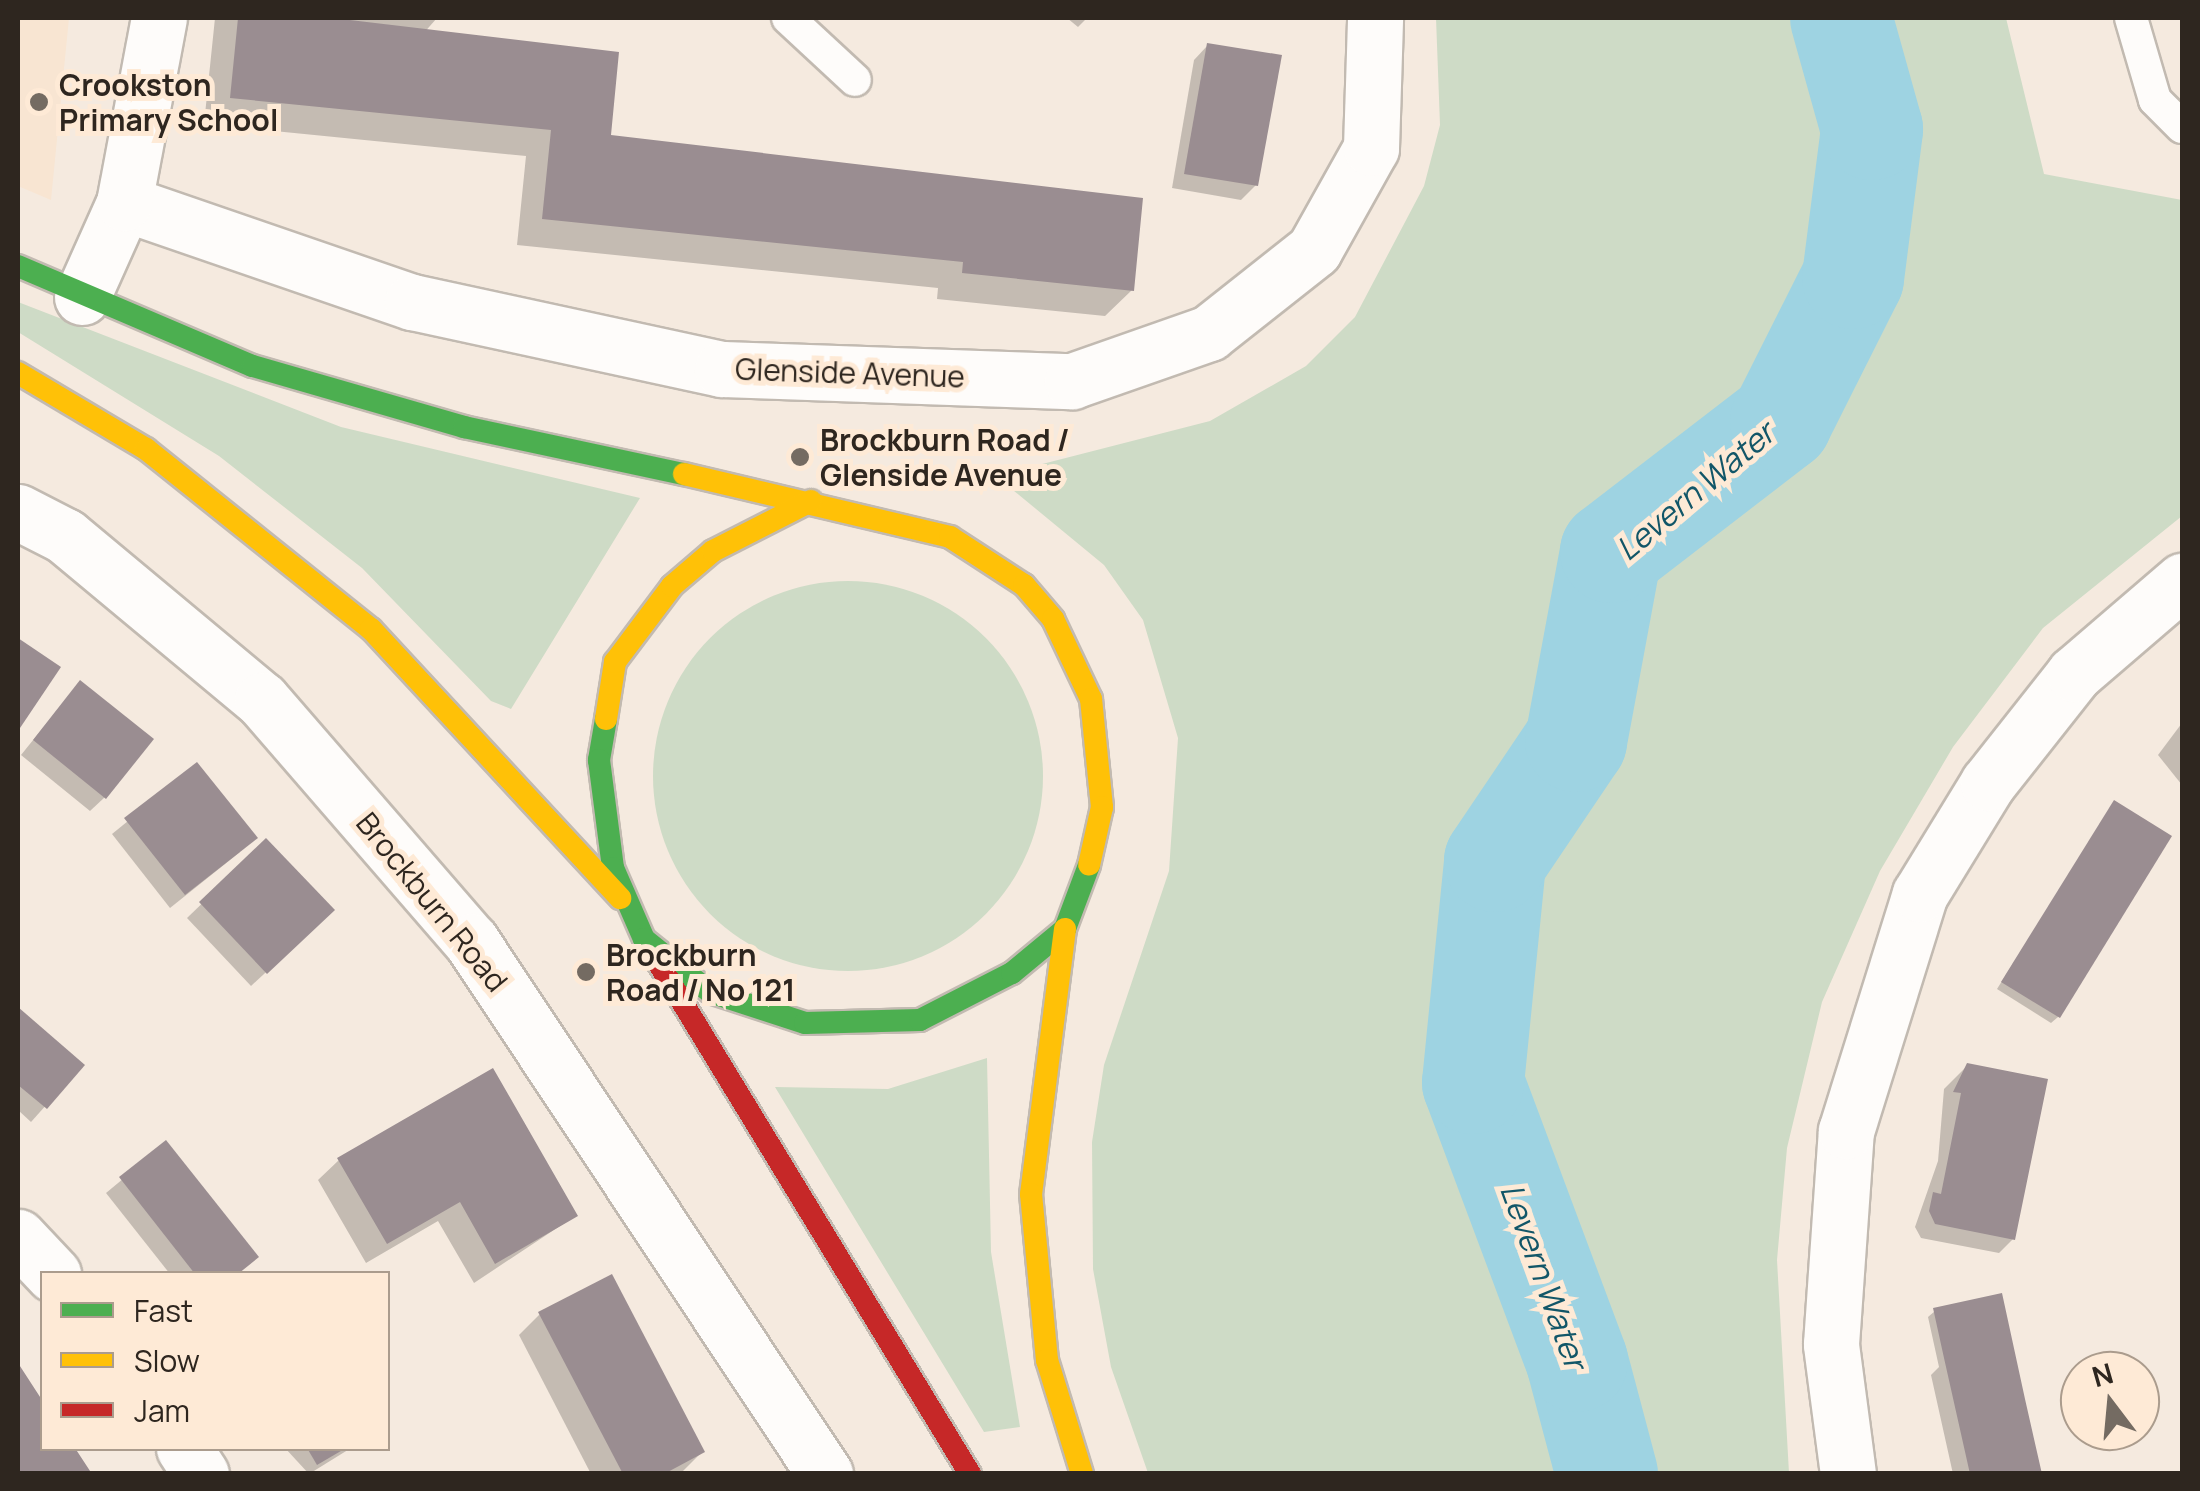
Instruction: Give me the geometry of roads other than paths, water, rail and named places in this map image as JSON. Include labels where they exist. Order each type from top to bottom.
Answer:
[{"type":"street","points":[[82,296],[124,203],[159,18]]},
{"type":"street","name":"Glenside Avenue","points":[[124,203],[412,302],[722,369],[1072,381],[1209,333],[1314,250],[1372,148],[1375,18]]},
{"type":"street","points":[[18,266],[82,296],[369,402],[950,536],[994,560],[1052,619],[1091,699],[1102,756],[1102,807],[1065,929],[1031,1194],[1047,1360],[1082,1474]]},
{"type":"street","points":[[18,373],[146,449],[371,629],[622,901],[970,1474]]},
{"type":"street","points":[[622,901],[599,760],[615,662],[672,586],[713,551],[811,501]]},
{"type":"street","name":"Brockburn Road","points":[[18,512],[66,536],[262,700],[471,941],[825,1474]]},
{"type":"street","points":[[1848,1474],[1832,1344],[1846,1131],[1920,894],[1988,783],[2074,674],[2182,580]]},
{"type":"street","points":[[644,939],[678,972],[756,1014],[859,1028],[920,1020],[970,999],[1065,929]]},
{"type":"street","points":[[18,1237],[50,1271]]},
{"type":"street","points":[[186,1451],[200,1474]]},
{"type":"lane","points":[[788,18],[855,80]]},
{"type":"lane","points":[[2131,18],[2154,100],[2182,128]]},
{"type":"waterway","name":"Levern Water","points":[[1607,1474],[1577,1361],[1473,1083],[1495,861],[1576,741],[1611,552],[1781,421],[1853,278],[1872,129],[1841,18]]},
{"type":"place","name":"Crookston Primary School","points":[[39,102]]},
{"type":"place","name":"Brockburn Road / Glenside Avenue","points":[[800,457]]},
{"type":"place","name":"Brockburn Road / No 121","points":[[586,972]]}]
